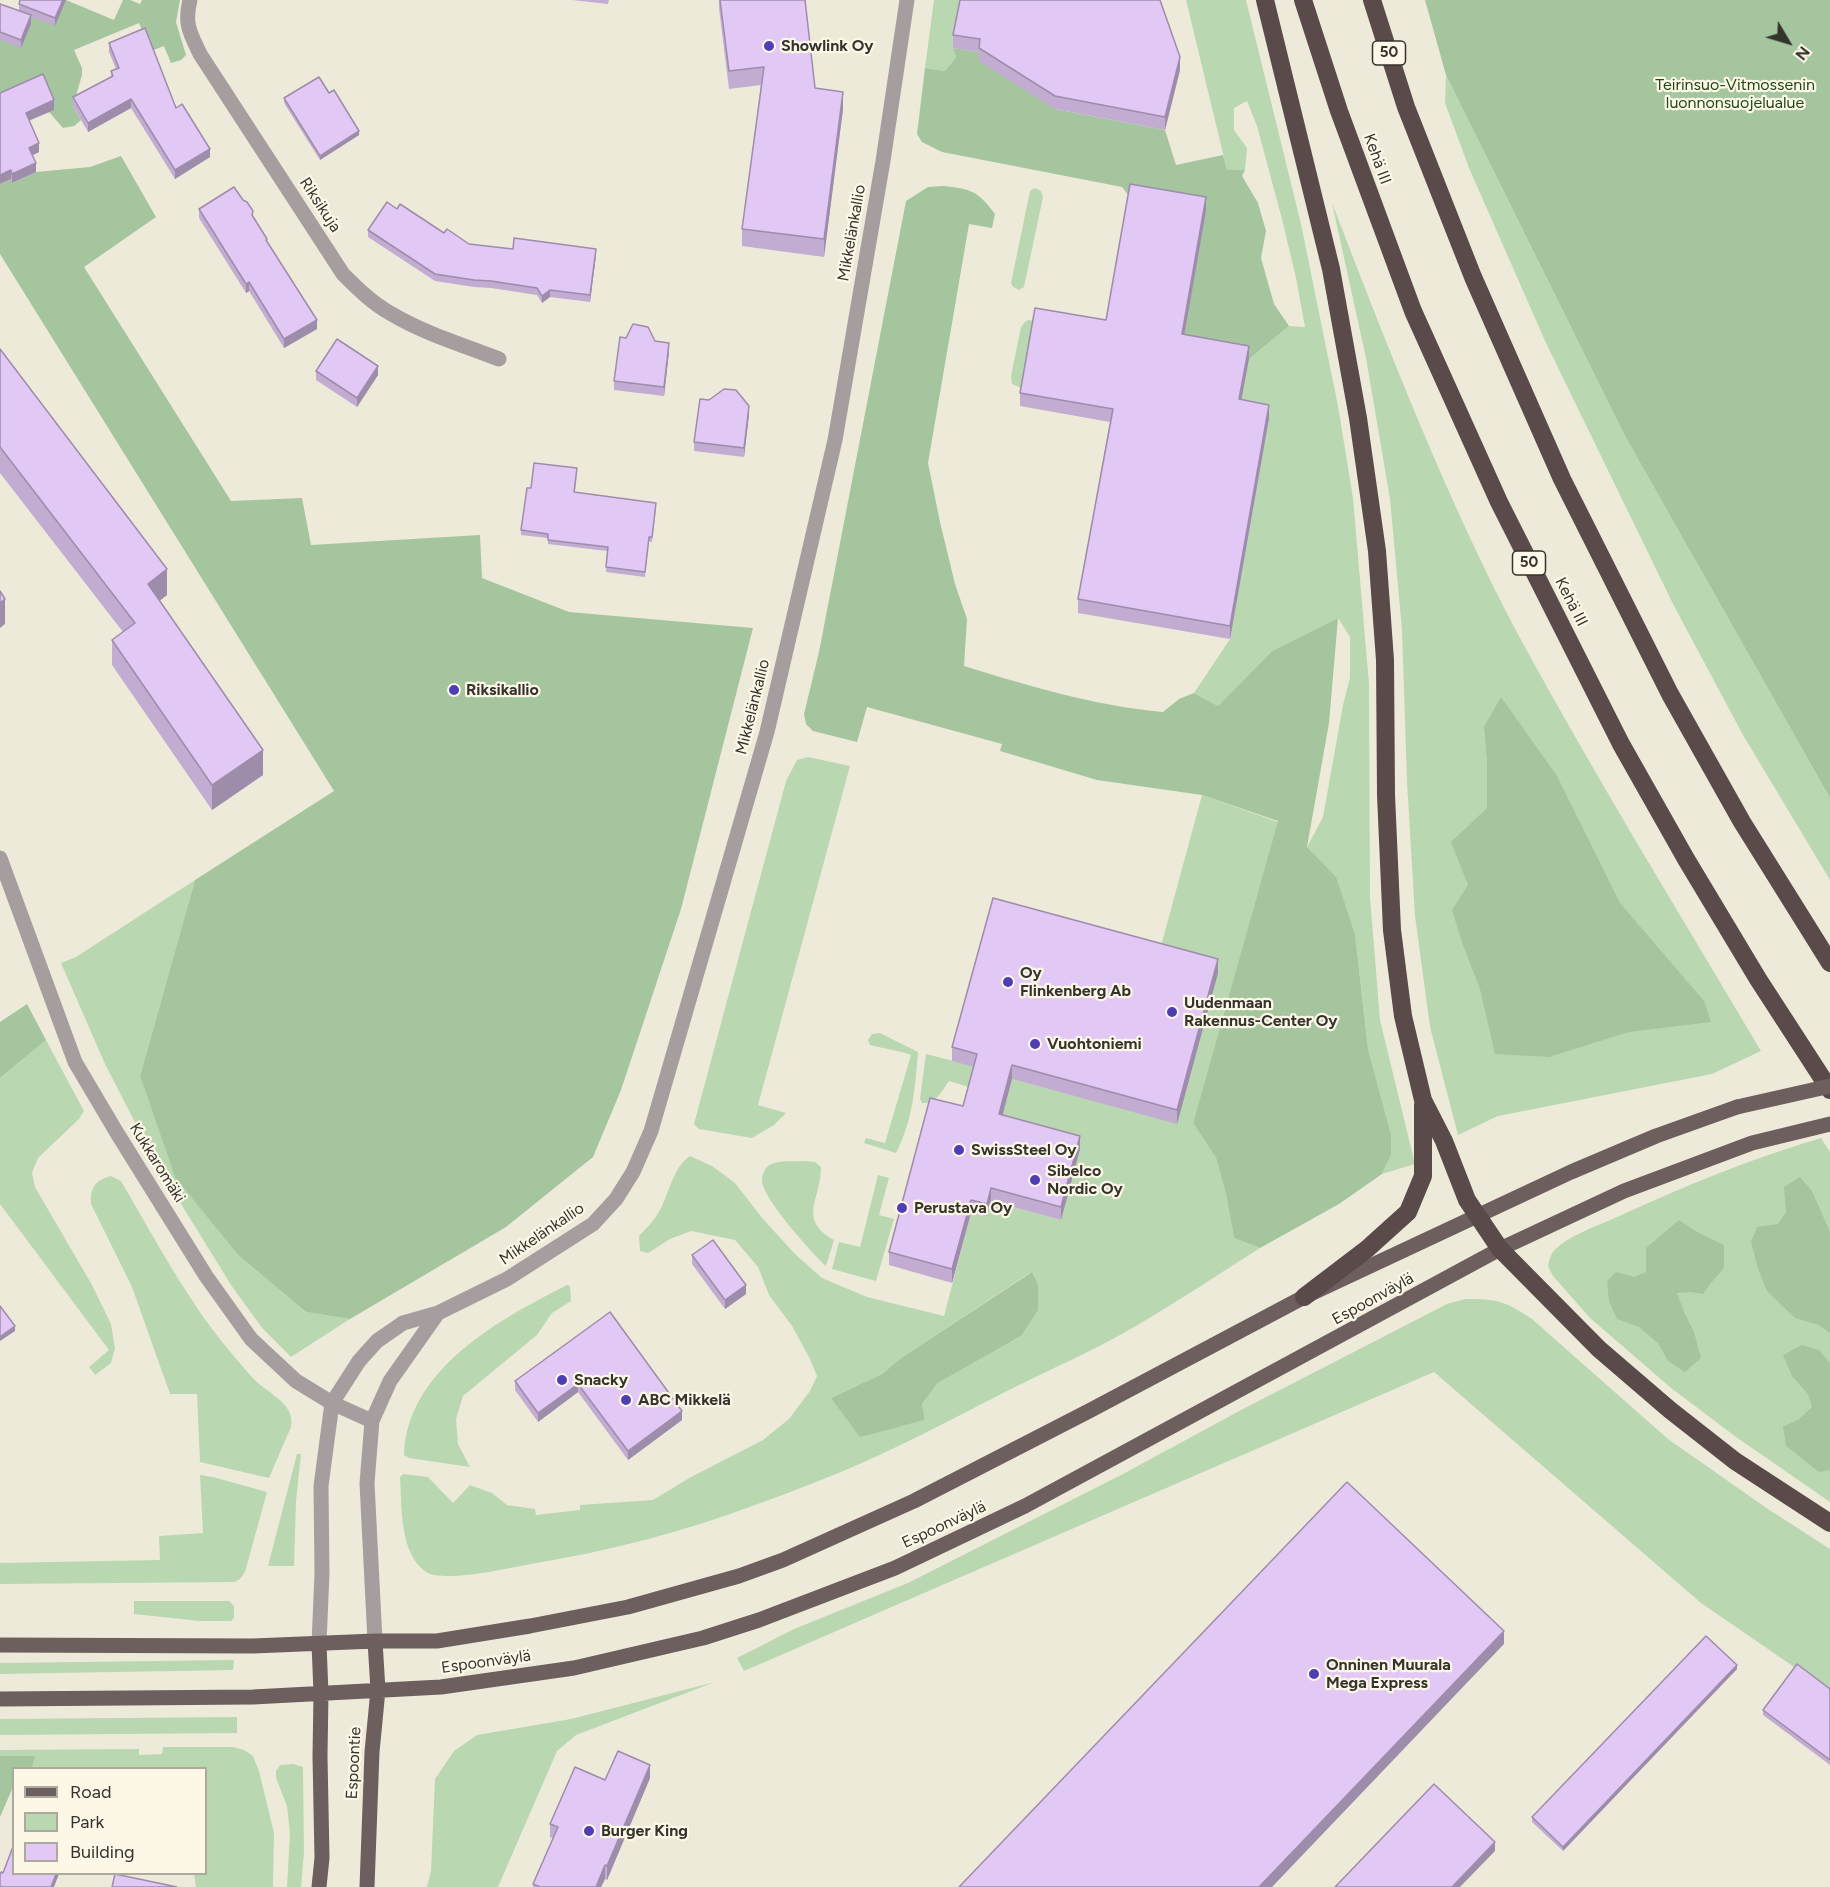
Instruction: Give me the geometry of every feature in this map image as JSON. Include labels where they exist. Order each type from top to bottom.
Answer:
[{"type":"highway","points":[[1265,0],[1332,269],[1359,418],[1377,551],[1385,660],[1386,795],[1392,930],[1403,1016],[1423,1100],[1423,1176],[1408,1212],[1367,1249],[1304,1297]]},
{"type":"highway","name":"Kehä III","points":[[1303,0],[1339,111],[1413,311],[1499,502],[1626,754],[1758,979],[1830,1088]]},
{"type":"highway","name":"50","points":[[1372,0],[1407,106],[1473,277],[1562,479],[1670,694],[1742,822],[1830,963]]},
{"type":"highway","points":[[1423,1100],[1444,1141],[1467,1200],[1500,1249],[1599,1349],[1670,1410],[1735,1461],[1830,1523]]},
{"type":"main road","name":"Espoonväylä","points":[[0,1645],[252,1647],[375,1641],[437,1641],[628,1607],[740,1576],[783,1560],[914,1502],[1304,1297],[1571,1172],[1656,1136],[1737,1107],[1830,1088]]},
{"type":"main road","name":"Espoonväylä","points":[[0,1699],[253,1697],[441,1686],[574,1668],[703,1638],[759,1620],[895,1568],[1025,1506],[1500,1249],[1624,1191],[1752,1143],[1830,1124]]},
{"type":"main road","name":"Espoontie","points":[[367,1887],[372,1752],[378,1690],[375,1641]]},
{"type":"main road","name":"Espoontie","points":[[319,1644],[322,1858],[319,1887]]},
{"type":"street","name":"Riksikuja","points":[[189,0],[187,28],[200,54],[343,274],[364,295],[390,314],[499,359]]},
{"type":"street","name":"Mikkelänkallio","points":[[319,1644],[322,1573],[321,1485],[332,1403],[359,1361],[376,1341],[404,1323],[438,1313],[507,1279],[593,1224],[616,1199],[633,1172],[651,1131],[767,732],[832,451],[883,161],[907,0]]},
{"type":"street","name":"Kukkaromäki","points":[[0,858],[70,1052],[117,1133],[206,1276],[251,1340],[296,1381],[332,1403],[372,1421]]},
{"type":"street","name":"Mikkelänkallio","points":[[375,1641],[367,1483],[372,1421],[390,1381],[438,1313]]},
{"type":"green space","points":[[66,0],[114,20],[123,0],[140,4],[142,0],[180,0],[176,22],[186,55],[181,60],[171,63],[164,46],[151,51],[139,23],[74,50],[82,68],[82,75],[73,106],[81,120],[74,126],[63,128],[49,112],[54,109],[0,102],[0,40],[17,18]]},
{"type":"green space","points":[[934,0],[962,0],[953,48],[956,57],[945,71],[925,68]]},
{"type":"green space","points":[[1186,0],[1246,0],[1301,224],[1338,406],[1353,498],[1369,684],[1370,897],[1380,1020],[1415,1164],[1382,1174],[1391,1155],[1391,1134],[1368,1049],[1355,934],[1335,877],[1307,847],[1323,817],[1350,678],[1350,637],[1338,618],[1272,651],[1218,706],[1194,693],[1230,639],[1239,413],[1249,359],[1289,326],[1305,327],[1283,223],[1257,126],[1247,101],[1234,108],[1234,130],[1247,148],[1245,170],[1227,170]]},
{"type":"green space","name":"Teirinsuo-Vitmossenin luonnonsuojelualue","points":[[1425,0],[1830,0],[1830,798],[1625,436],[1446,75]]},
{"type":"green space","points":[[953,48],[980,52],[1055,109],[1165,130],[1176,165],[1223,155],[1227,170],[1245,170],[1242,176],[1258,203],[1266,231],[1261,258],[1274,304],[1289,326],[1249,359],[1182,348],[1130,197],[1122,187],[942,152],[922,142],[917,134],[925,68],[945,71],[956,57]]},
{"type":"green space","points":[[1446,75],[1625,436],[1830,798],[1830,880],[1743,735],[1673,604],[1546,343],[1469,168],[1445,103]]},
{"type":"green space","points":[[121,156],[156,217],[84,267],[231,501],[302,498],[311,545],[480,535],[482,578],[569,612],[753,628],[681,909],[621,1090],[593,1157],[506,1227],[350,1319],[306,1312],[238,1255],[175,1177],[140,1076],[195,880],[334,791],[0,254],[0,184],[11,179],[13,183],[36,172],[90,167]]},
{"type":"green space","points":[[943,186],[973,192],[995,214],[992,228],[969,224],[928,463],[955,584],[967,619],[964,666],[1062,694],[1112,705],[1163,712],[1179,699],[1194,693],[1218,706],[1272,651],[1338,618],[1329,723],[1307,847],[1336,877],[1355,934],[1368,1049],[1391,1134],[1391,1155],[1382,1174],[1339,1204],[1260,1248],[1234,1238],[1226,1194],[1216,1158],[1193,1123],[1278,821],[1202,795],[1097,780],[1000,751],[1002,744],[867,707],[857,742],[813,731],[806,724],[804,714],[819,652],[906,201],[928,187]]},
{"type":"green space","points":[[1035,188],[1041,191],[1043,197],[1024,287],[1019,290],[1011,283],[1030,191]]},
{"type":"green space","points":[[1332,203],[1420,424],[1493,585],[1578,742],[1761,1051],[1712,1074],[1498,1116],[1458,1135],[1430,1027],[1415,916],[1407,782],[1402,630],[1390,499],[1366,358]]},
{"type":"green space","points":[[1028,320],[1035,321],[1023,389],[1012,384],[1011,376],[1021,327]]},
{"type":"green space","points":[[1501,697],[1557,776],[1620,903],[1704,1001],[1711,1022],[1629,1032],[1549,1057],[1495,1054],[1480,989],[1452,910],[1468,885],[1451,842],[1487,808],[1484,727]]},
{"type":"green space","points":[[808,757],[850,766],[758,1105],[786,1113],[774,1125],[752,1138],[699,1129],[694,1124],[786,781],[797,760]]},
{"type":"green space","points":[[1202,795],[1278,822],[1193,1123],[1216,1158],[1226,1194],[1234,1238],[1260,1248],[1152,1317],[1105,1343],[880,1455],[783,1495],[675,1532],[608,1549],[489,1572],[460,1576],[435,1575],[426,1572],[417,1564],[406,1541],[400,1477],[403,1474],[428,1477],[453,1503],[470,1485],[492,1493],[507,1505],[535,1509],[536,1515],[580,1510],[580,1505],[653,1500],[691,1477],[763,1440],[789,1419],[810,1391],[817,1376],[809,1357],[792,1326],[769,1295],[758,1267],[735,1240],[691,1231],[670,1239],[648,1253],[640,1251],[639,1236],[658,1214],[676,1172],[690,1156],[712,1166],[735,1183],[763,1219],[796,1255],[822,1278],[867,1297],[944,1316],[971,1213],[986,1217],[991,1201],[1061,1220],[1079,1150],[999,1128],[1012,1079],[1176,1123],[1158,957]],"holes":[[[1031,1272],[1021,1336],[938,1383],[922,1404],[925,1420],[893,1428],[831,1398],[882,1374],[901,1358]]]},
{"type":"green space","points":[[195,880],[140,1076],[175,1176],[238,1255],[306,1312],[350,1319],[291,1357],[263,1329],[231,1285],[157,1165],[105,1064],[61,963],[76,957]]},
{"type":"green space","points":[[27,1004],[46,1040],[0,1078],[0,1022]]},
{"type":"green space","points":[[880,1033],[918,1052],[910,1116],[896,1153],[864,1143],[866,1138],[885,1143],[911,1055],[870,1045],[868,1040],[872,1034]]},
{"type":"green space","points":[[46,1040],[84,1111],[79,1119],[38,1158],[32,1173],[35,1187],[92,1285],[111,1324],[115,1348],[111,1363],[95,1375],[89,1367],[109,1350],[0,1204],[0,1078]]},
{"type":"green space","points":[[926,1054],[977,1067],[972,1088],[949,1081],[935,1099],[922,1103],[920,1099]]},
{"type":"green space","points":[[1821,1138],[1830,1152],[1830,1502],[1736,1437],[1671,1388],[1590,1318],[1553,1276],[1548,1266],[1551,1255],[1570,1238],[1717,1174]]},
{"type":"green space","points":[[779,1162],[815,1162],[821,1167],[814,1216],[816,1224],[834,1240],[826,1266],[780,1213],[762,1182],[764,1171],[769,1165]]},
{"type":"green space","points":[[878,1175],[889,1178],[879,1215],[894,1219],[876,1281],[832,1269],[839,1242],[860,1247]]},
{"type":"green space","points":[[111,1176],[121,1181],[173,1270],[213,1330],[251,1376],[278,1398],[289,1411],[291,1427],[269,1478],[200,1462],[197,1394],[170,1394],[132,1287],[91,1204],[91,1193],[97,1182]]},
{"type":"green space","points":[[1800,1177],[1812,1191],[1830,1232],[1830,1333],[1819,1325],[1795,1318],[1767,1291],[1751,1242],[1757,1227],[1778,1224],[1786,1212],[1784,1187]]},
{"type":"green space","points":[[1679,1220],[1724,1245],[1724,1268],[1703,1294],[1677,1293],[1694,1332],[1701,1358],[1685,1372],[1668,1361],[1658,1343],[1639,1327],[1617,1319],[1609,1301],[1607,1281],[1616,1272],[1634,1277],[1646,1272],[1646,1248]]},
{"type":"green space","points":[[1032,1272],[1038,1285],[1038,1310],[1021,1336],[938,1383],[922,1404],[925,1420],[860,1437],[831,1398],[882,1374],[901,1358]]},
{"type":"green space","points":[[567,1285],[570,1286],[571,1301],[552,1313],[537,1335],[463,1396],[456,1419],[458,1444],[470,1467],[409,1458],[404,1455],[409,1424],[421,1397],[439,1372],[461,1350],[487,1331]]},
{"type":"green space","points":[[1465,1299],[1501,1302],[1532,1319],[1668,1439],[1830,1549],[1830,1693],[1701,1603],[1434,1372],[744,1671],[737,1658],[794,1629],[908,1583],[1123,1474],[1241,1410],[1447,1304]]},
{"type":"green space","points":[[1802,1345],[1819,1350],[1830,1363],[1830,1470],[1819,1472],[1786,1446],[1783,1427],[1799,1419],[1812,1407],[1808,1394],[1792,1376],[1783,1355]]},
{"type":"green space","points":[[297,1454],[301,1454],[296,1501],[294,1566],[268,1566]]},
{"type":"green space","points":[[200,1475],[267,1492],[245,1572],[235,1582],[0,1584],[0,1563],[160,1560],[159,1536],[203,1533]]},
{"type":"green space","points":[[134,1601],[229,1601],[234,1606],[234,1618],[231,1621],[200,1621],[134,1614]]},
{"type":"green space","points":[[234,1660],[233,1670],[0,1674],[0,1663]]},
{"type":"green space","points":[[715,1682],[576,1735],[557,1751],[498,1887],[427,1887],[431,1871],[435,1779],[454,1751],[477,1735],[571,1719]]},
{"type":"green space","points":[[237,1717],[237,1733],[0,1735],[0,1719]]},
{"type":"green space","points":[[163,1747],[233,1747],[253,1756],[259,1771],[274,1833],[273,1887],[196,1887],[194,1875],[207,1875],[207,1767],[32,1767],[34,1756],[0,1756],[0,1750],[139,1749],[139,1755],[162,1754]]},
{"type":"green space","points":[[0,1756],[35,1756],[32,1767],[12,1767],[12,1789],[0,1817]]},
{"type":"green space","points":[[293,1764],[303,1767],[304,1852],[301,1887],[287,1887],[290,1833],[287,1806],[276,1778],[276,1771],[280,1765]]},
{"type":"building","points":[[20,0],[63,0],[55,18],[19,4]]},
{"type":"building","points":[[720,0],[805,0],[815,88],[843,92],[824,239],[742,229],[764,67],[729,71]]},
{"type":"building","points":[[960,0],[1160,0],[1180,57],[1165,117],[1055,96],[979,48],[980,39],[953,35]]},
{"type":"building","points":[[0,4],[31,15],[21,40],[0,32]]},
{"type":"building","points":[[145,28],[176,108],[182,104],[210,149],[175,170],[131,99],[88,123],[73,97],[113,76],[111,71],[119,68],[109,43]]},
{"type":"building","points":[[43,74],[54,100],[26,113],[39,143],[29,148],[36,163],[12,174],[11,170],[0,175],[0,93]]},
{"type":"building","points":[[319,77],[329,93],[334,90],[359,131],[320,156],[284,98]]},
{"type":"building","points":[[1130,184],[1206,197],[1182,334],[1249,346],[1239,399],[1269,405],[1230,626],[1078,599],[1113,409],[1020,393],[1035,308],[1106,320]]},
{"type":"building","points":[[234,187],[253,211],[252,215],[266,240],[317,320],[284,339],[249,282],[246,284],[199,209]]},
{"type":"building","points":[[387,202],[397,209],[400,204],[444,233],[447,229],[469,244],[513,249],[514,238],[596,249],[590,295],[550,290],[542,296],[537,288],[435,274],[368,230]]},
{"type":"building","points":[[633,324],[648,327],[655,341],[669,343],[664,387],[614,381],[620,337],[626,338]]},
{"type":"building","points":[[337,339],[378,366],[357,398],[316,371]]},
{"type":"building","points":[[0,349],[167,569],[148,584],[263,750],[212,785],[112,640],[135,623],[0,447]]},
{"type":"building","points":[[724,389],[736,390],[749,406],[744,448],[694,442],[700,399],[709,400]]},
{"type":"building","points":[[534,463],[577,468],[574,492],[656,503],[645,572],[606,567],[608,547],[548,540],[548,534],[521,530],[527,488],[531,488]]},
{"type":"building","points":[[0,591],[5,599],[0,603]]},
{"type":"building","points":[[993,898],[1218,959],[1177,1110],[1012,1065],[999,1114],[1080,1136],[1061,1207],[991,1188],[987,1204],[971,1200],[952,1269],[889,1252],[930,1098],[963,1106],[977,1054],[952,1047]]},
{"type":"building","points":[[713,1240],[746,1285],[725,1300],[692,1255]]},
{"type":"building","points":[[0,1306],[15,1326],[0,1337]]},
{"type":"building","points":[[610,1312],[682,1411],[628,1451],[578,1384],[538,1413],[515,1381]]},
{"type":"building","points":[[1347,1482],[1504,1631],[1259,1887],[959,1887]]},
{"type":"building","points":[[1706,1636],[1737,1665],[1563,1847],[1532,1817]]},
{"type":"building","points":[[1797,1664],[1830,1689],[1830,1760],[1763,1710]]},
{"type":"building","name":"Burger King","points":[[618,1751],[650,1765],[596,1887],[540,1887],[533,1884],[558,1827],[550,1824],[575,1767],[605,1780]]},
{"type":"building","points":[[1434,1784],[1495,1842],[1452,1887],[1335,1887]]},
{"type":"building","points":[[12,1849],[12,1875],[56,1875],[51,1887],[0,1887],[0,1875],[1,1872],[3,1873]]},
{"type":"building","points":[[115,1875],[120,1875],[177,1887],[112,1887]]},
{"type":"place","name":"Showlink Oy","points":[[769,46]]},
{"type":"place","name":"Riksikallio","points":[[454,690]]},
{"type":"place","name":"Oy Flinkenberg Ab","points":[[1008,982]]},
{"type":"place","name":"Uudenmaan Rakennus-Center Oy","points":[[1172,1012]]},
{"type":"place","name":"Vuohtoniemi","points":[[1035,1044]]},
{"type":"place","name":"SwissSteel Oy","points":[[959,1150]]},
{"type":"place","name":"Sibelco Nordic Oy","points":[[1035,1180]]},
{"type":"place","name":"Perustava Oy","points":[[902,1208]]},
{"type":"place","name":"Snacky","points":[[562,1380]]},
{"type":"place","name":"ABC Mikkelä","points":[[626,1400]]},
{"type":"place","name":"Onninen Muurala Mega Express","points":[[1314,1674]]},
{"type":"place","name":"Burger King","points":[[589,1831]]}]
